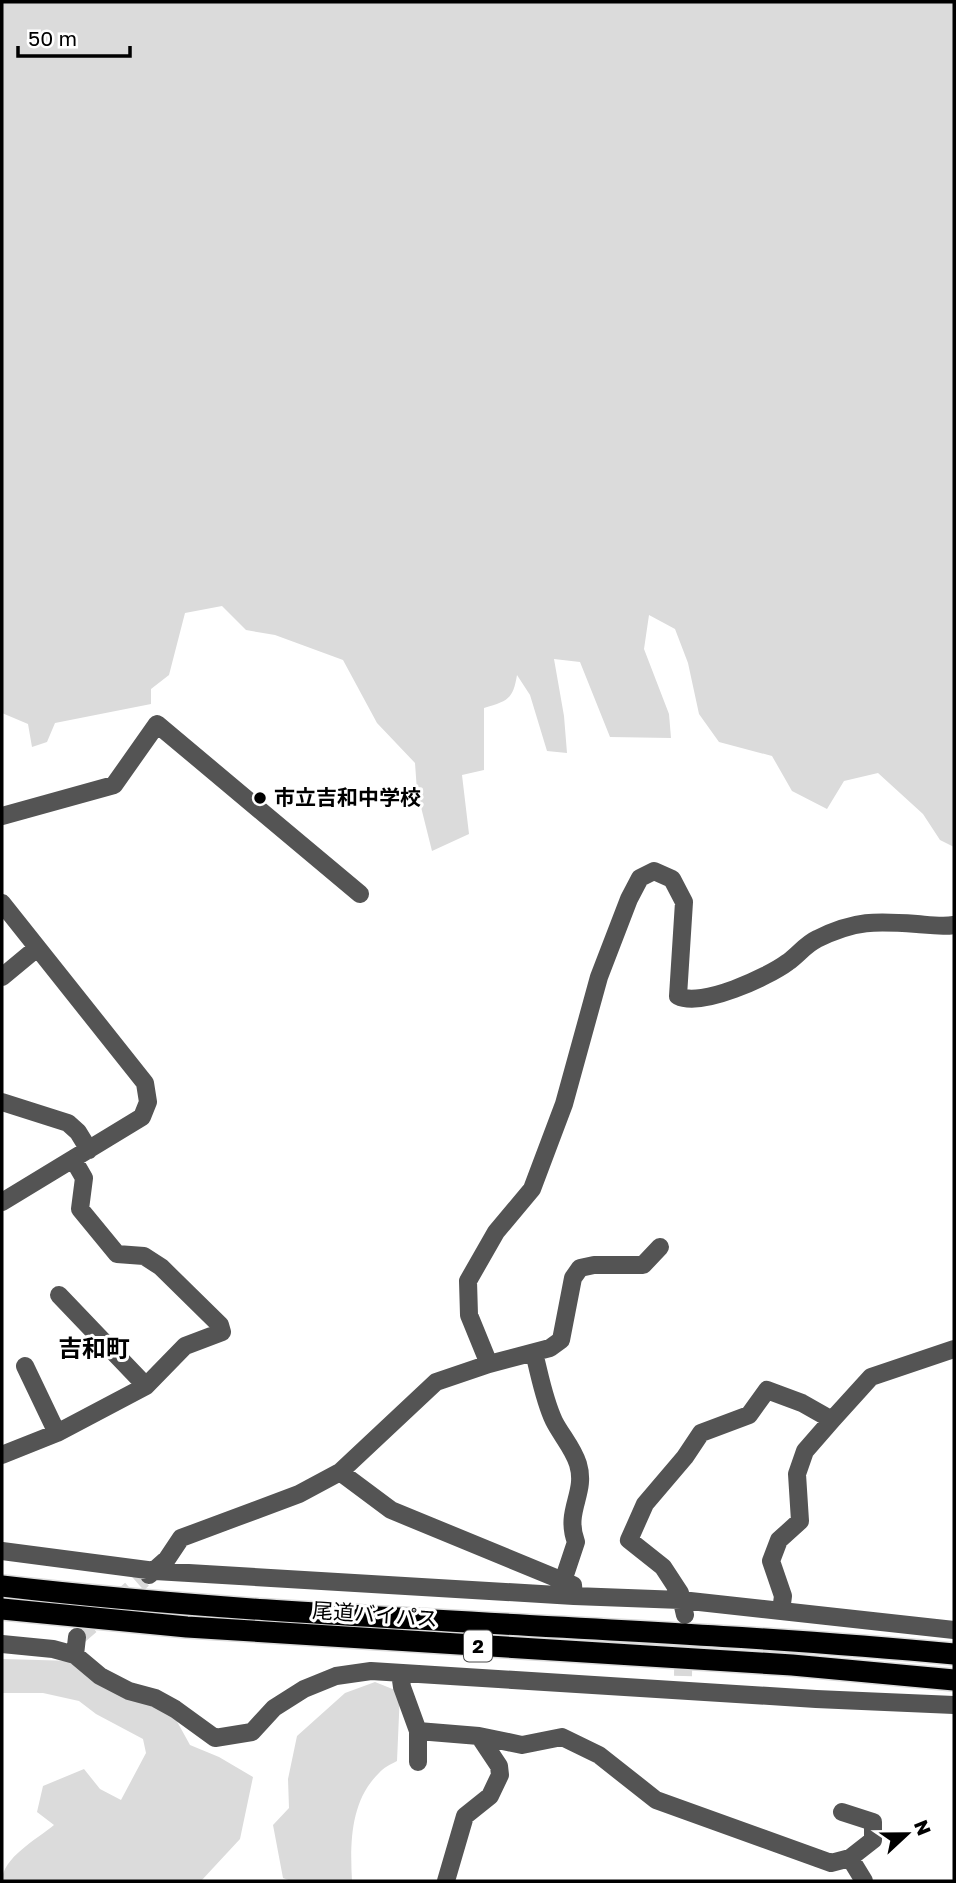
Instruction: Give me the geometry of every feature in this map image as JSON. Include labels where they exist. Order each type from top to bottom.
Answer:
[{"type":"highway","name":"尾道バイパス","points":[[2,1586],[128,1601],[804,1642],[954,1654]]},
{"type":"highway","name":"尾道バイパス","points":[[2,1610],[187,1628],[792,1665],[954,1680]]},
{"type":"street","points":[[2,816],[114,785],[157,724],[360,894]]},
{"type":"street","points":[[489,1364],[469,1315],[468,1281],[496,1232],[533,1189],[565,1104],[599,977],[629,899],[640,878],[654,871],[672,879],[684,902],[678,996],[685,1000],[695,1000],[771,974],[815,940],[856,923],[876,921],[954,925]]},
{"type":"street","points":[[2,903],[145,1083],[148,1102],[142,1117],[2,1202]]},
{"type":"street","points":[[2,977],[37,948]]},
{"type":"street","points":[[2,1102],[68,1123],[78,1132],[89,1150]]},
{"type":"street","points":[[2,1455],[57,1433],[146,1386],[185,1346],[222,1332],[220,1325],[161,1266],[144,1256],[117,1254],[80,1209],[84,1178],[73,1159]]},
{"type":"street","points":[[149,1575],[181,1538],[299,1494],[340,1472],[436,1382],[489,1364],[550,1348],[561,1340],[573,1278],[580,1268],[594,1265],[643,1265],[660,1247]]},
{"type":"street","points":[[59,1295],[146,1386]]},
{"type":"street","points":[[781,1611],[783,1596],[771,1561],[779,1540],[800,1521],[797,1474],[805,1451],[871,1377],[954,1349]]},
{"type":"street","points":[[534,1353],[545,1398],[553,1419],[577,1461],[580,1477],[579,1491],[572,1508],[571,1528],[576,1542],[563,1581]]},
{"type":"street","points":[[25,1366],[57,1433]]},
{"type":"street","points":[[683,1607],[680,1592],[663,1567],[629,1540],[645,1504],[685,1457],[701,1433],[749,1415],[767,1390],[802,1403],[832,1420]]},
{"type":"street","points":[[340,1472],[391,1510],[573,1585],[574,1597]]},
{"type":"street","points":[[2,1551],[149,1575],[574,1597],[683,1607],[781,1611],[954,1630]]},
{"type":"street","points":[[2,1644],[53,1649],[76,1646],[100,1676],[129,1691],[155,1698],[215,1738],[251,1732],[274,1708],[304,1689],[336,1676],[371,1671],[682,1683],[816,1699],[954,1704]]},
{"type":"street","points":[[400,1673],[402,1687],[418,1731],[418,1762]]},
{"type":"street","points":[[418,1731],[479,1736],[522,1745],[562,1737],[599,1755],[656,1800],[831,1863],[850,1858],[873,1840],[873,1822],[842,1812]]},
{"type":"street","points":[[446,1881],[465,1816],[490,1796],[500,1775],[499,1766],[479,1736]]},
{"type":"street","points":[[850,1858],[864,1881]]},
{"type":"shaded area","points":[[2,2],[954,2],[954,847],[940,840],[923,814],[878,773],[844,781],[827,809],[792,791],[772,756],[719,742],[699,714],[688,663],[675,629],[649,615],[644,649],[669,714],[671,738],[610,737],[580,662],[554,659],[567,753],[547,751],[530,695],[517,675],[508,698],[484,708],[484,770],[462,775],[469,834],[432,851],[417,791],[415,763],[377,723],[343,660],[275,635],[246,630],[222,606],[185,613],[169,675],[151,689],[151,704],[55,723],[47,742],[32,747],[28,724],[2,713]]},
{"type":"shaded area","points":[[2,1659],[75,1661],[174,1716],[190,1745],[219,1757],[253,1777],[240,1839],[201,1881],[2,1881],[14,1857],[54,1825],[37,1812],[43,1786],[84,1769],[100,1789],[121,1800],[146,1753],[143,1739],[96,1714],[79,1701],[43,1693],[2,1693]]},
{"type":"shaded area","points":[[375,1682],[400,1692],[397,1761],[383,1769],[362,1796],[352,1838],[352,1881],[291,1881],[283,1878],[273,1825],[289,1808],[288,1779],[297,1736],[345,1693]]},
{"type":"tunnel","points":[[77,1637],[143,1579]]},
{"type":"tunnel","points":[[683,1676],[684,1622]]},
{"type":"place","name":"市立吉和中学校","points":[[260,798]]},
{"type":"district","name":"吉和町","points":[[94,1349]]}]
